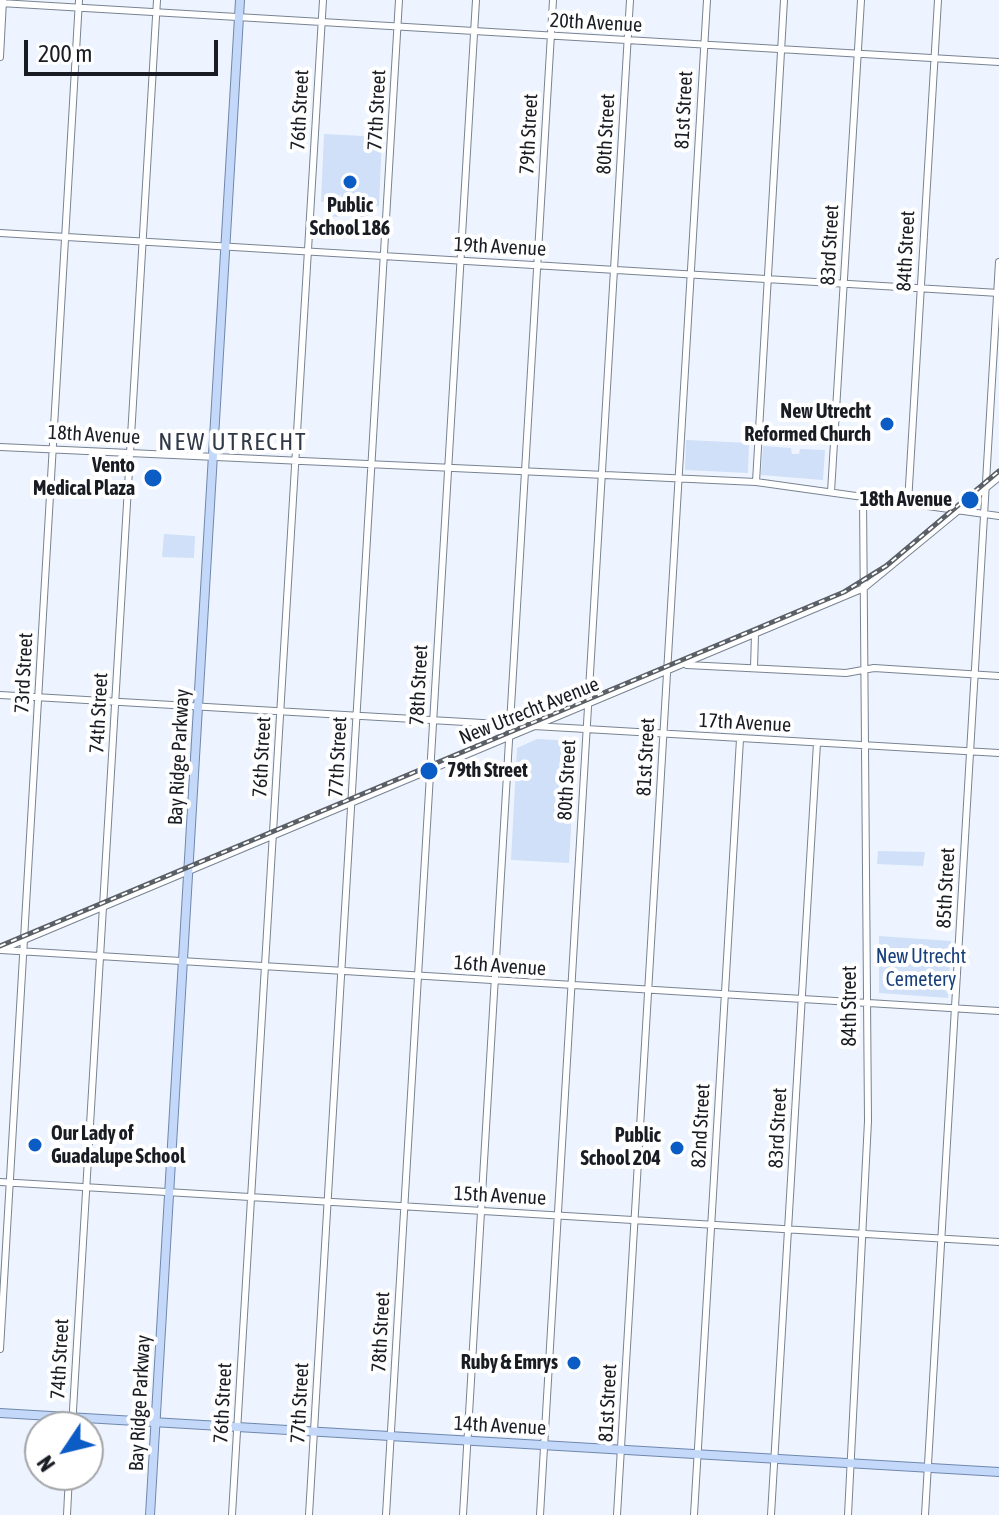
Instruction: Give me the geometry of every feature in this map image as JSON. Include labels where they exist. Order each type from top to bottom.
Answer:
[{"type":"main road","name":"Bay Ridge Parkway","points":[[150,1515],[240,0]]},
{"type":"main road","name":"14th Avenue","points":[[0,1413],[24,1416]]},
{"type":"main road","name":"14th Avenue","points":[[104,1422],[155,1422],[999,1472]]},
{"type":"street","name":"74th Street","points":[[73,1411],[157,0]]},
{"type":"street","name":"76th Street","points":[[232,1515],[323,0]]},
{"type":"street","name":"77th Street","points":[[309,1515],[399,0]]},
{"type":"street","name":"78th Street","points":[[386,1515],[476,0]]},
{"type":"street","name":"79th Street","points":[[463,1515],[553,0]]},
{"type":"street","name":"80th Street","points":[[540,1515],[630,0]]},
{"type":"street","name":"81st Street","points":[[617,1515],[707,0]]},
{"type":"street","points":[[756,482],[784,0]]},
{"type":"street","name":"83rd Street","points":[[831,492],[861,0]]},
{"type":"street","name":"84th Street","points":[[908,503],[938,0]]},
{"type":"street","name":"20th Avenue","points":[[2,2],[79,4],[156,12],[999,62]]},
{"type":"street","points":[[0,57],[2,2]]},
{"type":"street","name":"73rd Street","points":[[0,1349],[79,4]]},
{"type":"street","name":"19th Avenue","points":[[0,233],[998,293]]},
{"type":"street","name":"85th Street","points":[[925,1515],[999,262]]},
{"type":"street","name":"18th Avenue","points":[[0,447],[756,482],[999,516]]},
{"type":"street","name":"New Utrecht Avenue","points":[[0,950],[864,588],[999,477]]},
{"type":"street","name":"84th Street","points":[[848,1515],[864,1234],[863,497]]},
{"type":"street","points":[[754,668],[755,634]]},
{"type":"street","points":[[684,665],[999,676]]},
{"type":"street","name":"17th Avenue","points":[[0,695],[999,753]]},
{"type":"street","points":[[488,723],[495,742]]},
{"type":"street","name":"82nd Street","points":[[694,1515],[740,739]]},
{"type":"street","name":"83rd Street","points":[[771,1515],[817,743]]},
{"type":"street","name":"16th Avenue","points":[[0,950],[24,954],[999,1011]]},
{"type":"street","name":"15th Avenue","points":[[0,1182],[999,1242]]},
{"type":"street","points":[[67,1515],[68,1491]]},
{"type":"green space","name":"Public School 186","points":[[324,134],[382,137],[379,206],[370,206],[369,218],[358,218],[359,200],[342,199],[340,193],[338,217],[327,216],[327,201],[321,202]]},
{"type":"green space","points":[[686,440],[749,443],[748,473],[685,470]]},
{"type":"green space","points":[[763,446],[791,448],[792,454],[799,454],[800,449],[825,450],[823,480],[761,475]]},
{"type":"green space","points":[[164,534],[195,536],[194,558],[162,557]]},
{"type":"green space","points":[[537,739],[576,741],[569,863],[511,860],[517,748]]},
{"type":"green space","points":[[878,851],[925,852],[923,866],[877,864]]},
{"type":"green space","name":"New Utrecht Cemetery","points":[[879,936],[951,941],[948,998],[879,993]]},
{"type":"railway","points":[[0,946],[844,592],[886,566],[999,471]]},
{"type":"place","name":"Public School 186","points":[[350,182]]},
{"type":"place","name":"New Utrecht Reformed Church","points":[[887,424]]},
{"type":"place","name":"Vento Medical Plaza","points":[[153,478]]},
{"type":"place","name":"18th Avenue","points":[[970,500]]},
{"type":"place","name":"79th Street","points":[[429,771]]},
{"type":"place","name":"Our Lady of Guadalupe School","points":[[35,1145]]},
{"type":"place","name":"Public School 204","points":[[677,1148]]},
{"type":"place","name":"Ruby & Emrys","points":[[574,1363]]},
{"type":"district","name":"NEW UTRECHT","points":[[233,442]]}]
